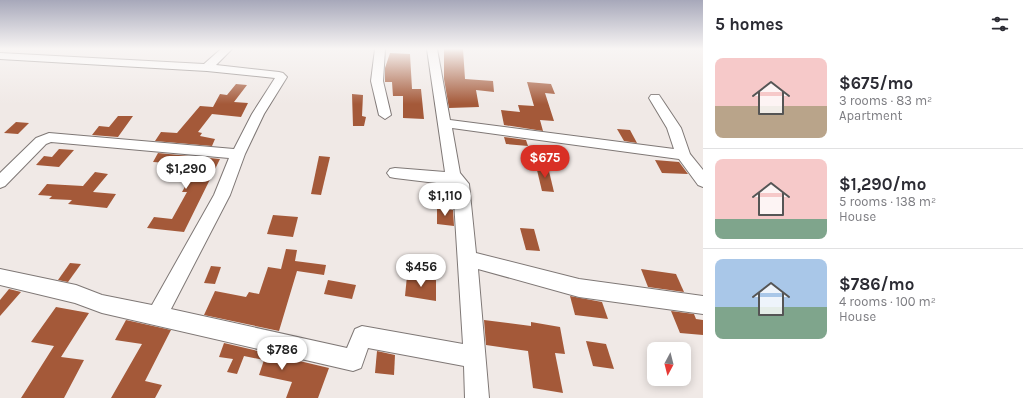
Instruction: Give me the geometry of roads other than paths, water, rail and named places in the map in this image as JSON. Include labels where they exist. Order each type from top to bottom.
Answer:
[{"type":"street","points":[[157,315],[222,195],[238,154],[258,114],[281,77],[279,75],[200,68]]},
{"type":"street","points":[[378,68],[377,81],[385,115]]},
{"type":"street","points":[[435,68],[453,174],[461,184],[468,259],[477,398]]},
{"type":"street","points":[[655,98],[674,128],[683,155],[703,181]]},
{"type":"street","points":[[445,124],[683,155]]},
{"type":"street","points":[[0,182],[41,141],[49,138],[238,154]]},
{"type":"street","points":[[395,173],[457,179]]},
{"type":"street","points":[[468,259],[578,288],[703,305]]},
{"type":"street","points":[[0,277],[76,294],[102,304],[157,315],[353,360],[362,336],[475,357]]}]
